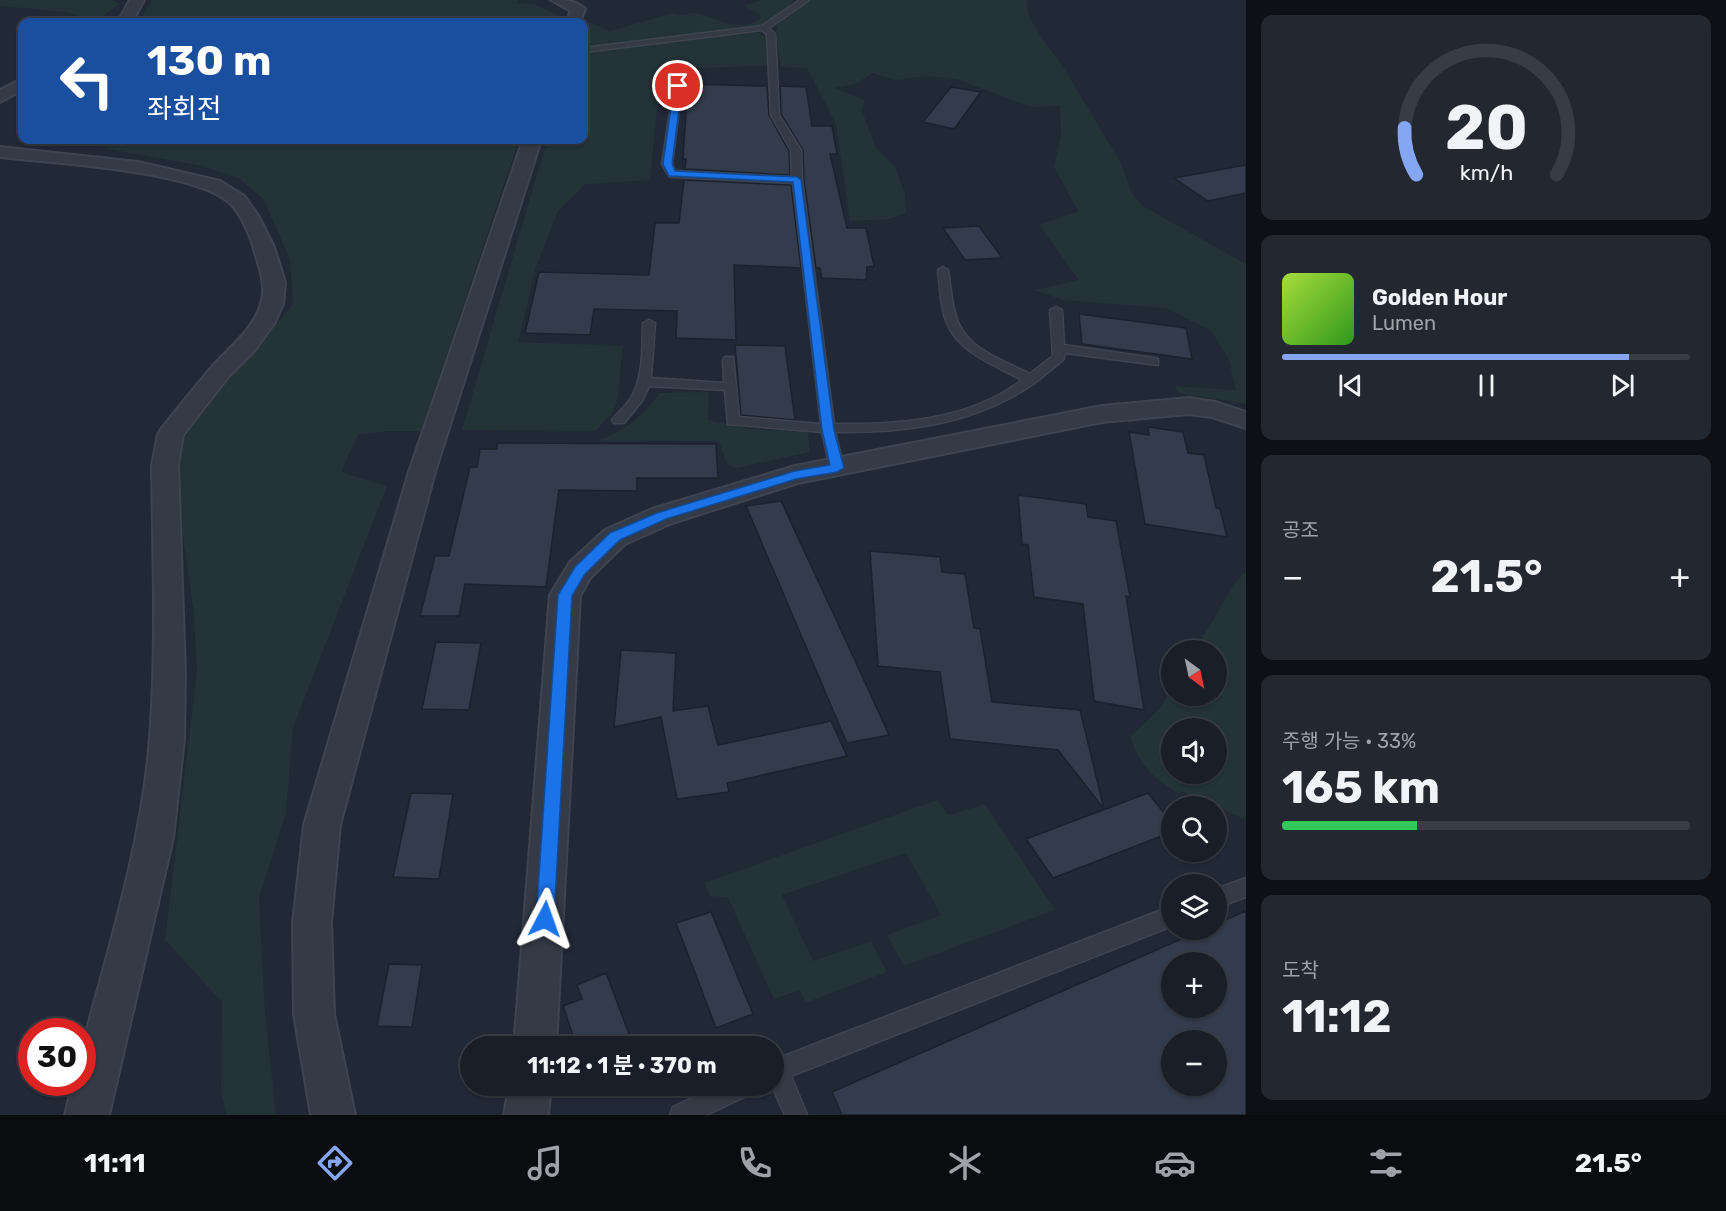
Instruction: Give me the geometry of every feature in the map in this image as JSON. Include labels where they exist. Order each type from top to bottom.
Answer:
[{"type":"street","points":[[127,18],[137,0]]},
{"type":"street","points":[[559,0],[578,9],[575,18]]},
{"type":"street","points":[[0,97],[18,86]]},
{"type":"street","points":[[333,1115],[314,1014],[312,923],[322,825],[422,472],[531,144]]},
{"type":"street","points":[[0,152],[138,167],[213,185],[237,200],[249,218],[264,247],[274,282],[272,304],[264,322],[246,346],[220,372],[171,434],[165,465],[169,673],[167,740],[155,838],[87,1115]]},
{"type":"street","points":[[536,1036],[565,595],[580,570],[615,537],[662,516],[795,475],[1102,414],[1189,406],[1215,410],[1246,420]]},
{"type":"street","points":[[526,1115],[529,1096]]},
{"type":"lane","points":[[588,50],[764,28],[806,0]]},
{"type":"lane","points":[[764,28],[771,34],[775,115],[796,150],[797,180],[828,430],[837,468]]},
{"type":"lane","points":[[678,86],[667,164],[672,174],[797,180]]},
{"type":"lane","points":[[943,270],[952,322],[961,338],[974,349],[1031,379]]},
{"type":"lane","points":[[729,360],[733,421],[828,430],[894,428],[980,409],[1031,379],[1059,357],[1056,310]]},
{"type":"lane","points":[[619,420],[634,408],[646,382],[649,323]]},
{"type":"lane","points":[[1058,348],[1154,362]]},
{"type":"lane","points":[[646,382],[731,387]]},
{"type":"lane","points":[[1227,895],[1246,887]]},
{"type":"lane","points":[[784,1068],[1161,920]]},
{"type":"lane","points":[[784,1089],[796,1115]]},
{"type":"lane","points":[[681,1115],[722,1096]]},
{"type":"shaded area","points":[[0,0],[112,0],[120,4],[100,18],[83,18],[67,12],[0,6]]},
{"type":"shaded area","points":[[152,0],[519,0],[516,3],[534,4],[560,16],[560,18],[141,18]]},
{"type":"shaded area","points":[[761,0],[793,0],[787,8],[761,26],[588,48],[588,23],[610,31],[673,13],[680,15],[696,13],[737,25],[745,25],[761,17],[760,14],[744,6]]},
{"type":"shaded area","points":[[810,0],[1027,0],[1028,14],[1067,73],[1121,163],[1131,192],[1143,206],[1246,264],[1246,404],[1178,393],[1174,386],[1236,390],[1228,357],[1211,331],[1166,308],[1063,300],[1034,290],[1079,280],[1039,225],[1078,211],[1054,167],[1061,134],[1060,106],[1031,107],[959,80],[927,76],[895,80],[872,73],[856,84],[835,88],[865,100],[862,110],[876,148],[895,167],[905,194],[906,213],[890,219],[850,221],[836,124],[807,68],[781,67],[776,35],[777,25]]},
{"type":"shaded area","points":[[756,32],[765,36],[768,66],[661,69],[650,180],[586,184],[558,211],[536,267],[518,342],[623,346],[614,412],[595,431],[462,430],[546,144],[588,144],[588,53]]},
{"type":"shaded area","points":[[93,144],[518,144],[421,431],[387,431],[358,435],[341,472],[387,486],[293,728],[286,813],[259,898],[265,1013],[276,1115],[227,1115],[221,1091],[222,1002],[165,940],[197,670],[193,607],[176,488],[185,435],[213,393],[249,357],[293,304],[290,260],[264,200],[238,178],[202,166],[113,150]]},
{"type":"shaded area","points":[[709,392],[708,420],[751,429],[808,432],[810,452],[737,468],[727,465],[719,441],[597,441],[616,433],[632,422],[647,409],[659,393]]},
{"type":"shaded area","points":[[1246,571],[1246,820],[1227,812],[1227,796],[1192,796],[1183,792],[1177,793],[1164,784],[1227,784],[1227,718],[1161,718],[1161,782],[1148,770],[1138,756],[1130,737],[1161,706],[1227,706],[1227,640],[1201,640],[1235,583]]},
{"type":"shaded area","points":[[937,800],[949,815],[985,804],[1055,910],[904,966],[887,935],[941,915],[906,853],[782,895],[813,961],[871,941],[887,972],[805,1003],[800,990],[774,999],[728,898],[710,896],[704,883]]},
{"type":"building","points":[[688,84],[767,86],[769,115],[789,151],[790,175],[685,169],[686,159],[683,159]]},
{"type":"building","points":[[780,86],[806,87],[812,126],[832,126],[837,154],[830,154],[847,228],[866,228],[874,266],[867,267],[866,280],[822,278],[820,268],[816,268],[804,180],[803,150],[781,114]]},
{"type":"building","points":[[951,87],[981,92],[954,129],[923,122]]},
{"type":"building","points":[[1246,165],[1246,193],[1208,201],[1174,178]]},
{"type":"building","points":[[684,180],[791,185],[801,268],[734,265],[736,340],[676,338],[677,311],[594,309],[590,335],[525,333],[539,272],[649,275],[655,223],[679,223]]},
{"type":"building","points":[[979,226],[1002,258],[965,260],[943,228]]},
{"type":"building","points":[[1079,314],[1186,328],[1192,359],[1082,344]]},
{"type":"building","points":[[735,345],[785,346],[795,420],[741,415]]},
{"type":"building","points":[[1148,427],[1183,432],[1188,453],[1204,455],[1216,508],[1220,509],[1227,537],[1145,524],[1129,432],[1149,435]]},
{"type":"building","points":[[497,443],[716,444],[718,478],[637,478],[637,491],[559,490],[546,587],[465,584],[459,616],[420,616],[435,556],[449,556],[470,467],[477,467],[480,449],[497,449]]},
{"type":"building","points":[[1018,495],[1086,504],[1088,517],[1116,521],[1130,597],[1126,596],[1144,710],[1094,701],[1083,604],[1034,597],[1028,545],[1022,544]]},
{"type":"building","points":[[781,501],[889,735],[847,743],[746,506]]},
{"type":"building","points":[[870,551],[940,557],[942,572],[965,574],[974,628],[980,629],[992,702],[1080,710],[1104,809],[1058,750],[950,739],[940,672],[878,666]]},
{"type":"building","points":[[436,642],[481,643],[469,710],[422,709]]},
{"type":"building","points":[[621,650],[676,653],[673,711],[708,706],[718,745],[831,721],[847,756],[727,783],[729,792],[677,799],[661,717],[614,727]]},
{"type":"building","points":[[411,793],[453,794],[439,879],[393,877]]},
{"type":"building","points":[[1148,793],[1161,809],[1161,836],[1053,878],[1026,839]]},
{"type":"building","points":[[1246,911],[1246,1115],[842,1115],[832,1092],[1179,940],[1227,940],[1227,919]]},
{"type":"building","points":[[711,912],[753,1014],[716,1028],[676,923]]},
{"type":"building","points":[[389,964],[422,965],[412,1027],[377,1026]]},
{"type":"building","points":[[606,973],[630,1036],[573,1036],[563,1006],[582,999],[577,985]]},
{"type":"route","points":[[545,919],[565,595],[580,570],[615,537],[662,516],[795,475],[837,468],[828,430],[797,180],[672,174],[667,164],[678,86]]}]
